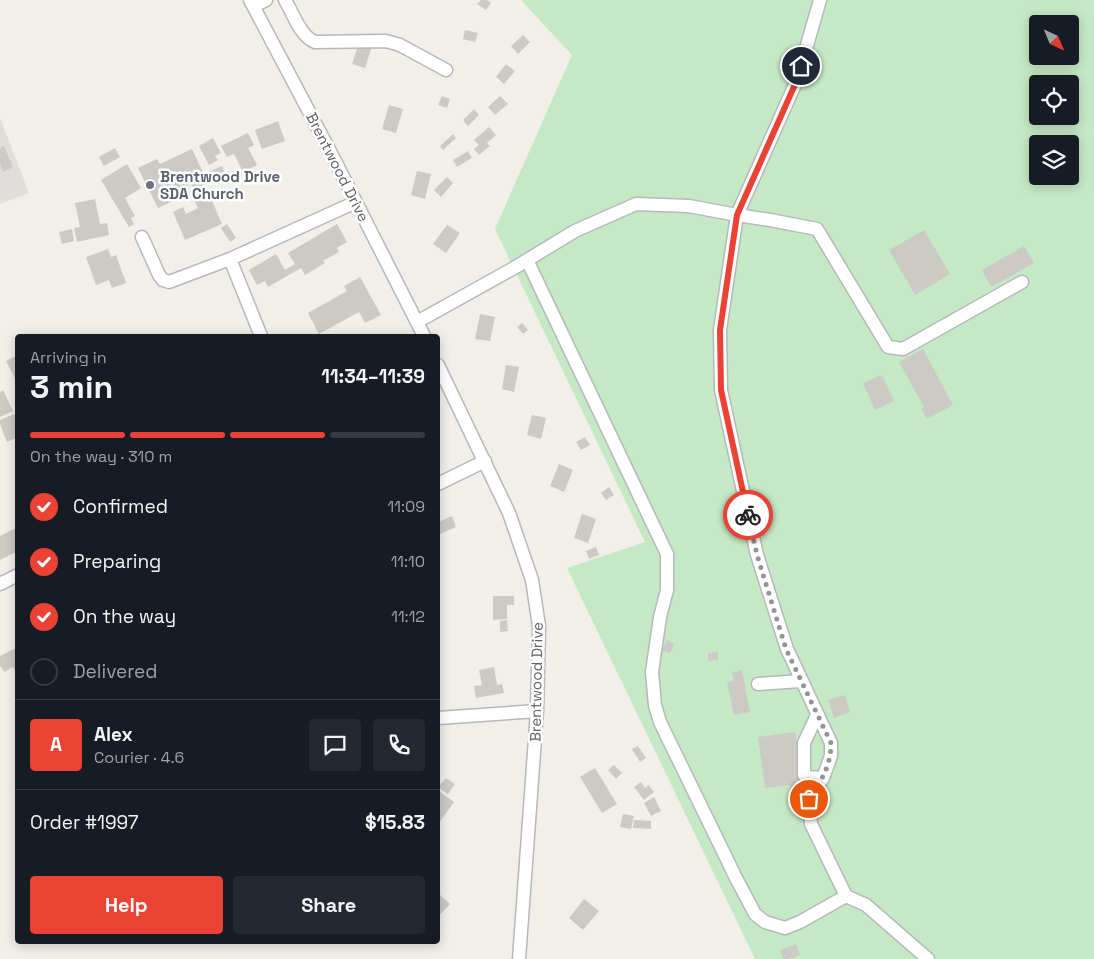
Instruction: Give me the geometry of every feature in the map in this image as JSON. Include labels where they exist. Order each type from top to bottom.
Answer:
[{"type":"street","points":[[252,3],[266,0]]},
{"type":"street","points":[[285,0],[304,34],[314,42],[386,40],[400,45],[446,70]]},
{"type":"street","points":[[820,0],[797,80],[737,215],[720,330],[721,390],[757,555],[786,649],[831,743],[831,756],[823,778],[809,799],[811,824],[846,896],[866,905],[928,959]]},
{"type":"street","name":"Brentwood Drive","points":[[252,3],[423,334]]},
{"type":"street","points":[[142,238],[159,275],[168,282],[230,259],[356,202]]},
{"type":"street","points":[[417,322],[575,231],[636,204],[689,206],[817,229],[888,347],[903,349],[1022,282]]},
{"type":"street","points":[[230,259],[260,334]]},
{"type":"street","points":[[527,260],[667,554],[667,590],[660,617],[652,672],[655,705],[660,722],[736,878],[755,914],[765,922],[785,928],[800,922],[846,896]]},
{"type":"street","name":"Brentwood Drive","points":[[440,369],[509,513],[532,580],[539,626],[537,711],[519,959]]},
{"type":"street","points":[[440,483],[485,461]]},
{"type":"street","points":[[0,584],[15,577]]},
{"type":"street","points":[[758,684],[800,681]]},
{"type":"street","points":[[440,718],[537,711]]},
{"type":"street","points":[[817,715],[804,743],[804,775],[806,777],[823,778]]},
{"type":"shaded area","points":[[0,118],[29,193],[0,204]]},
{"type":"green space","points":[[521,0],[1094,0],[1094,959],[755,959],[567,568],[645,542],[495,229],[572,55]]},
{"type":"building","points":[[481,0],[487,0],[491,3],[486,10],[477,4]]},
{"type":"building","points":[[465,30],[478,33],[475,42],[463,39]]},
{"type":"building","points":[[523,35],[530,42],[518,54],[511,46]]},
{"type":"building","points":[[359,42],[372,46],[365,68],[352,64]]},
{"type":"building","points":[[506,64],[515,71],[504,84],[496,77]]},
{"type":"building","points":[[442,96],[450,99],[447,108],[438,105]]},
{"type":"building","points":[[500,96],[508,104],[495,115],[488,107]]},
{"type":"building","points":[[389,105],[403,109],[396,133],[382,129]]},
{"type":"building","points":[[474,109],[479,115],[468,126],[463,120]]},
{"type":"building","points":[[278,121],[285,141],[262,149],[255,130]]},
{"type":"building","points":[[489,127],[496,135],[487,143],[490,146],[479,155],[474,149],[479,145],[474,140]]},
{"type":"building","points":[[248,133],[254,145],[248,148],[257,165],[243,172],[234,154],[227,157],[221,146]]},
{"type":"building","points":[[453,134],[456,138],[443,150],[440,146]]},
{"type":"building","points":[[213,138],[221,153],[215,156],[218,160],[209,165],[199,146]]},
{"type":"building","points":[[4,146],[13,167],[3,172],[0,164],[0,148]]},
{"type":"building","points":[[115,148],[120,157],[104,166],[99,157]]},
{"type":"building","points":[[192,149],[208,183],[194,190],[191,184],[171,193],[175,200],[158,208],[138,168],[157,159],[160,164]]},
{"type":"building","points":[[468,151],[472,158],[457,167],[453,160]]},
{"type":"building","points":[[127,164],[141,188],[125,198],[135,216],[131,218],[134,224],[129,227],[101,180]]},
{"type":"building","points":[[222,166],[227,178],[215,183],[210,171]]},
{"type":"building","points":[[417,171],[431,174],[425,199],[411,195]]},
{"type":"building","points":[[447,177],[453,183],[441,197],[434,190]]},
{"type":"building","points":[[209,194],[222,224],[185,240],[173,212],[183,207],[186,214],[198,208],[194,200]]},
{"type":"building","points":[[95,199],[100,224],[107,223],[109,235],[77,242],[74,228],[80,227],[75,203]]},
{"type":"building","points":[[227,224],[236,238],[230,242],[221,228]]},
{"type":"building","points":[[337,224],[347,242],[337,248],[339,252],[323,261],[325,263],[305,275],[301,268],[268,287],[265,281],[257,285],[249,270],[276,254],[285,270],[295,264],[288,253]]},
{"type":"building","points":[[447,225],[460,233],[446,253],[433,244]]},
{"type":"building","points":[[72,229],[74,241],[62,244],[59,232]]},
{"type":"building","points":[[924,230],[950,274],[915,295],[889,250]]},
{"type":"building","points":[[1024,246],[1034,263],[991,287],[982,270]]},
{"type":"building","points":[[108,249],[111,257],[116,255],[126,283],[112,288],[109,280],[96,285],[86,257]]},
{"type":"building","points":[[360,277],[381,315],[365,323],[359,312],[319,334],[308,313],[347,291],[344,286]]},
{"type":"building","points":[[480,314],[495,317],[490,341],[475,339]]},
{"type":"building","points":[[522,323],[528,330],[523,334],[517,327]]},
{"type":"building","points":[[923,349],[953,405],[927,419],[921,409],[924,407],[899,362]]},
{"type":"building","points":[[15,356],[15,378],[6,361]]},
{"type":"building","points":[[506,365],[519,367],[514,392],[502,389]]},
{"type":"building","points":[[882,375],[894,401],[875,410],[863,383]]},
{"type":"building","points":[[3,390],[13,411],[0,417],[0,392]]},
{"type":"building","points":[[14,414],[15,438],[7,442],[0,420]]},
{"type":"building","points":[[532,415],[546,418],[541,439],[527,435]]},
{"type":"building","points":[[585,437],[590,445],[581,450],[576,442]]},
{"type":"building","points":[[559,464],[573,470],[564,492],[550,486]]},
{"type":"building","points":[[609,487],[614,495],[606,500],[601,493]]},
{"type":"building","points":[[582,514],[596,519],[588,543],[574,538]]},
{"type":"building","points":[[452,516],[456,527],[440,534],[440,521]]},
{"type":"building","points":[[15,528],[15,552],[0,560],[0,536]]},
{"type":"building","points":[[596,547],[599,555],[589,559],[586,551]]},
{"type":"building","points":[[493,596],[514,596],[514,605],[507,605],[507,619],[493,620]]},
{"type":"building","points":[[507,620],[508,631],[500,632],[500,621]]},
{"type":"building","points":[[667,640],[674,644],[670,653],[662,650]]},
{"type":"building","points":[[15,648],[15,671],[13,667],[4,672],[0,666],[0,656]]},
{"type":"building","points":[[718,652],[718,660],[708,661],[708,653]]},
{"type":"building","points":[[494,667],[497,685],[502,684],[504,693],[476,698],[474,686],[482,685],[479,670]]},
{"type":"building","points":[[742,670],[750,712],[734,715],[727,682],[734,681],[732,672]]},
{"type":"building","points":[[845,695],[850,712],[834,718],[828,700]]},
{"type":"building","points":[[795,732],[804,787],[791,789],[790,785],[765,788],[758,737]]},
{"type":"building","points":[[638,746],[646,758],[640,762],[632,749]]},
{"type":"building","points":[[614,765],[622,773],[616,779],[608,770]]},
{"type":"building","points":[[595,768],[617,804],[602,813],[580,777]]},
{"type":"building","points":[[446,778],[455,784],[448,794],[440,788],[440,785]]},
{"type":"building","points":[[641,782],[645,788],[649,785],[654,792],[644,800],[634,787]]},
{"type":"building","points":[[440,792],[454,802],[440,822]]},
{"type":"building","points":[[654,797],[661,811],[651,816],[644,803]]},
{"type":"building","points":[[623,814],[634,816],[631,829],[620,827]]},
{"type":"building","points":[[634,820],[651,821],[651,829],[633,828]]},
{"type":"building","points":[[440,895],[450,904],[440,915]]},
{"type":"building","points":[[584,899],[599,911],[583,930],[569,918]]},
{"type":"building","points":[[796,944],[800,955],[783,959],[780,950]]},
{"type":"way so far","points":[[748,515],[757,555],[786,649],[831,743],[831,756],[823,778],[809,799]]},
{"type":"place","name":"Brentwood Drive SDA Church","points":[[150,185]]},
{"type":"route","points":[[748,515],[721,390],[720,330],[737,215],[797,80],[801,66]]}]
